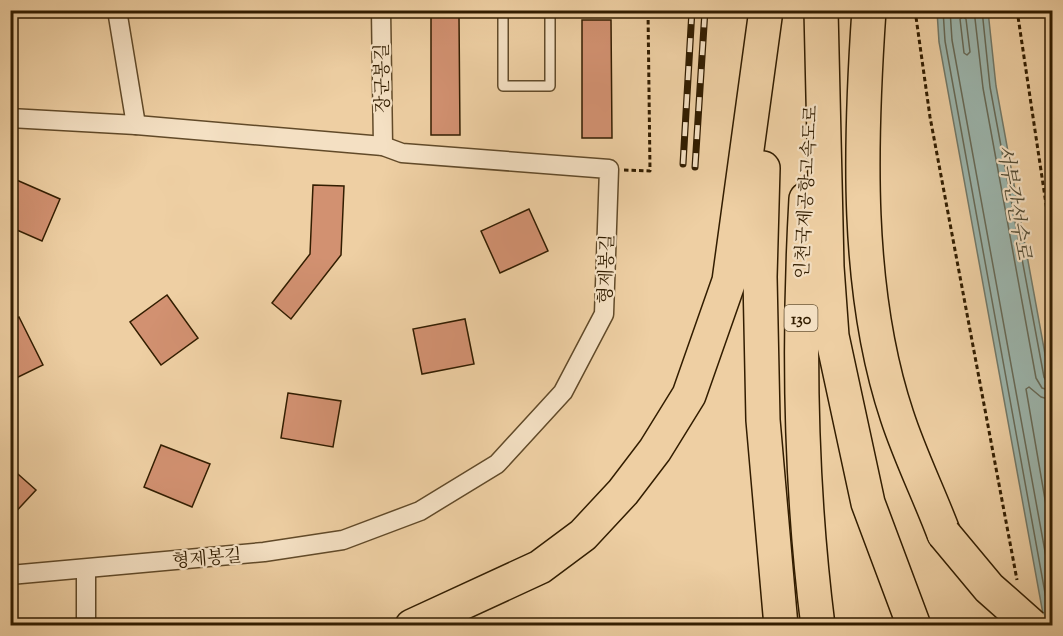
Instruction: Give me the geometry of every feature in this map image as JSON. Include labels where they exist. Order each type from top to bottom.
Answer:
[{"type":"highway","points":[[412,626],[540,567],[583,536],[623,492],[655,450],[689,395],[729,281],[766,10]]},
{"type":"highway","name":"130","points":[[771,10],[764,122],[760,277],[763,420],[781,626]]},
{"type":"highway","name":"인천국제공항고속도로","points":[[817,10],[800,298],[802,451],[818,626]]},
{"type":"highway","points":[[821,10],[827,267],[832,336],[868,503],[914,626]]},
{"type":"highway","points":[[869,10],[861,127],[866,244],[874,319],[897,415],[944,534],[988,588],[1032,626]]},
{"type":"street","points":[[117,10],[136,125]]},
{"type":"street","name":"장군봉길","points":[[381,10],[383,146]]},
{"type":"street","points":[[10,118],[136,125],[383,146],[402,153],[609,170]]},
{"type":"street","name":"형제봉길","points":[[10,575],[264,552],[343,540],[420,511],[497,464],[563,392],[604,314],[609,170]]},
{"type":"street","points":[[86,569],[86,626]]},
{"type":"lane","points":[[503,10],[503,86],[550,86],[550,10]]},
{"type":"path","points":[[609,170],[650,171],[648,10]]},
{"type":"path","points":[[915,10],[930,117],[1019,591]]},
{"type":"path","points":[[1017,10],[1053,244]]},
{"type":"water","name":"서부간선수로","points":[[937,11],[988,11],[996,86],[1052,392],[1052,625],[1045,625],[939,42]]},
{"type":"building","points":[[431,16],[459,16],[460,135],[431,135]]},
{"type":"building","points":[[582,20],[611,20],[612,138],[582,138]]},
{"type":"building","points":[[12,178],[60,199],[42,241],[10,227]]},
{"type":"building","points":[[313,185],[344,186],[341,255],[291,319],[272,303],[310,254]]},
{"type":"building","points":[[529,209],[548,251],[500,273],[481,231]]},
{"type":"building","points":[[167,295],[198,338],[161,365],[130,322]]},
{"type":"building","points":[[19,317],[43,365],[10,381],[10,322]]},
{"type":"building","points":[[465,319],[474,364],[422,374],[413,329]]},
{"type":"building","points":[[288,393],[341,401],[333,447],[281,438]]},
{"type":"building","points":[[161,445],[210,464],[192,507],[144,487]]},
{"type":"building","points":[[10,467],[36,490],[10,518]]},
{"type":"waterway","points":[[1051,10],[1052,17]]},
{"type":"railway","points":[[683,164],[692,10]]},
{"type":"railway","points":[[695,167],[705,10]]}]
